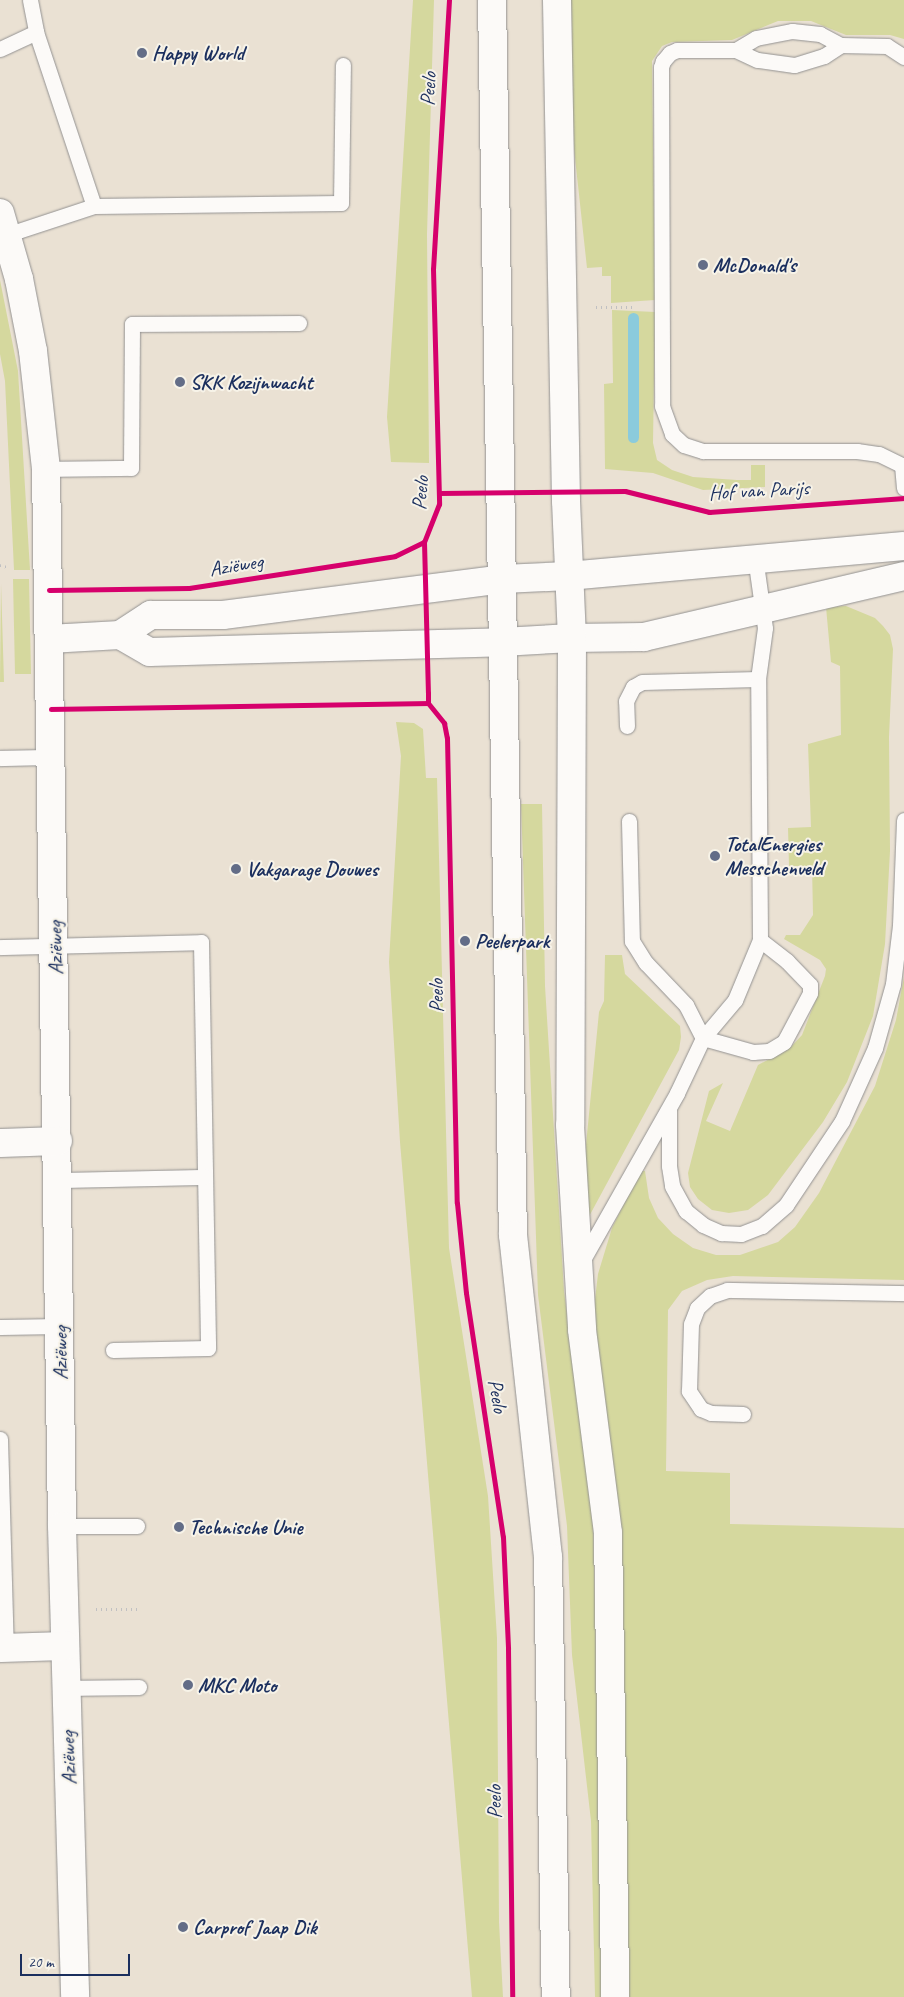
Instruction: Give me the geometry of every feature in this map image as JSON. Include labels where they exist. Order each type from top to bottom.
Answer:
[{"type":"main road","name":"Peelo","points":[[492,0],[513,1235],[548,1557],[556,1997]]},
{"type":"main road","points":[[557,0],[568,576],[572,638],[570,1125],[576,1271],[608,1533],[615,1997]]},
{"type":"main road","name":"Aziëweg","points":[[3,224],[34,351],[46,469],[56,945],[62,1526],[75,1997]]},
{"type":"main road","points":[[49,639],[120,635],[152,615],[223,615],[503,579],[568,576],[755,557],[904,546]]},
{"type":"main road","points":[[120,635],[150,652],[644,637],[904,576]]},
{"type":"main road","points":[[0,1143],[58,1141]]},
{"type":"main road","points":[[3,1648],[65,1646]]},
{"type":"lane","points":[[30,0],[36,32],[94,206]]},
{"type":"lane","points":[[736,50],[756,38],[792,31],[820,34],[842,45],[887,46],[904,57]]},
{"type":"lane","points":[[0,49],[36,32]]},
{"type":"lane","points":[[842,45],[824,56],[794,65],[756,60],[736,50],[678,50],[670,52],[661,67],[662,406],[672,434],[684,445],[703,451],[857,451],[879,454],[903,462],[904,488]]},
{"type":"lane","points":[[3,224],[94,206],[341,202],[343,65]]},
{"type":"lane","points":[[46,469],[131,468],[132,324],[299,323]]},
{"type":"lane","points":[[576,1271],[669,1107],[703,1038],[735,1000],[760,940],[758,679],[765,628],[755,557]]},
{"type":"lane","points":[[627,726],[626,701],[633,687],[642,682],[758,679]]},
{"type":"lane","points":[[0,758],[52,757]]},
{"type":"lane","points":[[669,1107],[669,1166],[672,1186],[686,1211],[703,1225],[721,1233],[741,1234],[762,1226],[786,1205],[842,1121],[874,1048],[893,984],[900,925],[904,820]]},
{"type":"lane","points":[[629,821],[632,942],[646,964],[686,1005],[703,1038],[753,1052],[769,1051],[784,1042],[810,993],[810,985],[803,975],[760,940]]},
{"type":"lane","points":[[0,947],[201,942],[208,1348],[113,1350]]},
{"type":"lane","points":[[58,1180],[205,1177]]},
{"type":"lane","points":[[743,1414],[711,1413],[701,1408],[689,1391],[691,1324],[697,1308],[710,1296],[727,1290],[904,1293]]},
{"type":"lane","points":[[0,1326],[60,1326]]},
{"type":"lane","points":[[0,1439],[3,1648]]},
{"type":"lane","points":[[62,1526],[137,1526]]},
{"type":"lane","points":[[66,1688],[139,1686]]},
{"type":"path","points":[[596,307],[663,307]]},
{"type":"path","points":[[0,565],[7,567]]},
{"type":"path","points":[[92,1609],[138,1608]]},
{"type":"green space","points":[[413,0],[434,0],[427,234],[429,463],[391,462],[387,417]]},
{"type":"green space","points":[[571,0],[904,0],[904,39],[890,35],[846,35],[811,21],[778,21],[732,40],[672,42],[662,46],[652,61],[655,300],[611,303],[611,276],[602,276],[602,267],[587,268],[571,121]]},
{"type":"green space","points":[[0,280],[18,371],[30,570],[14,570],[5,381],[0,354]]},
{"type":"green space","points":[[612,310],[655,312],[653,443],[657,460],[672,470],[693,477],[737,480],[751,480],[751,465],[765,465],[765,487],[703,490],[653,473],[605,469],[604,384],[613,383]]},
{"type":"green space","points":[[13,579],[29,579],[31,674],[15,674]]},
{"type":"green space","points":[[1,583],[4,682],[0,682]]},
{"type":"green space","points":[[846,606],[875,618],[890,635],[893,649],[889,737],[890,851],[885,944],[873,1016],[847,1082],[823,1122],[768,1195],[748,1210],[729,1213],[712,1210],[698,1199],[690,1187],[688,1173],[709,1091],[723,1083],[706,1121],[730,1131],[758,1065],[790,1048],[802,1035],[825,976],[826,969],[820,960],[784,939],[786,935],[800,935],[813,915],[812,866],[789,866],[788,828],[811,827],[808,744],[841,735],[840,666],[831,662],[826,607]]},
{"type":"green space","points":[[396,722],[414,723],[423,729],[426,778],[437,778],[449,1248],[488,1496],[497,1638],[499,1922],[503,1997],[472,1997],[400,1142],[389,962],[401,756]]},
{"type":"green space","points":[[521,804],[542,804],[545,986],[564,1291],[593,1518],[604,1997],[595,1997],[591,1821],[572,1655],[567,1526],[538,1295]]},
{"type":"green space","points":[[605,955],[622,955],[625,974],[680,1026],[681,1037],[679,1050],[586,1222],[584,1165],[599,1012],[604,1001]]},
{"type":"green space","points":[[904,977],[904,1280],[733,1276],[707,1280],[682,1291],[668,1310],[666,1471],[730,1473],[730,1524],[904,1528],[904,1997],[629,1997],[624,1729],[593,1316],[598,1274],[612,1228],[640,1171],[645,1171],[649,1198],[658,1218],[673,1234],[693,1248],[716,1255],[740,1255],[778,1242],[795,1227],[819,1193],[875,1086],[896,1020]]},
{"type":"waterway","points":[[633,318],[633,437]]},
{"type":"cycle path","points":[[449,0],[433,269],[439,504],[424,542],[428,703],[444,723],[447,738],[457,1203],[466,1293],[503,1537],[508,1649],[512,1997]]},
{"type":"cycle path","name":"Hof van Parijs","points":[[439,493],[625,491],[709,512],[904,498]]},
{"type":"cycle path","points":[[49,590],[189,588],[395,556],[424,542]]},
{"type":"cycle path","points":[[51,709],[428,703]]},
{"type":"place","name":"Happy World","points":[[142,53]]},
{"type":"place","name":"McDonald's","points":[[703,265]]},
{"type":"place","name":"SKK Kozijnwacht","points":[[180,382]]},
{"type":"place","name":"TotalEnergies Messchenveld","points":[[715,856]]},
{"type":"place","name":"Vakgarage Douwes","points":[[236,869]]},
{"type":"place","name":"Peelerpark","points":[[465,941]]},
{"type":"place","name":"Technische Unie","points":[[179,1527]]},
{"type":"place","name":"MKC Moto","points":[[188,1685]]},
{"type":"place","name":"Carprof Jaap Dik","points":[[183,1927]]}]
